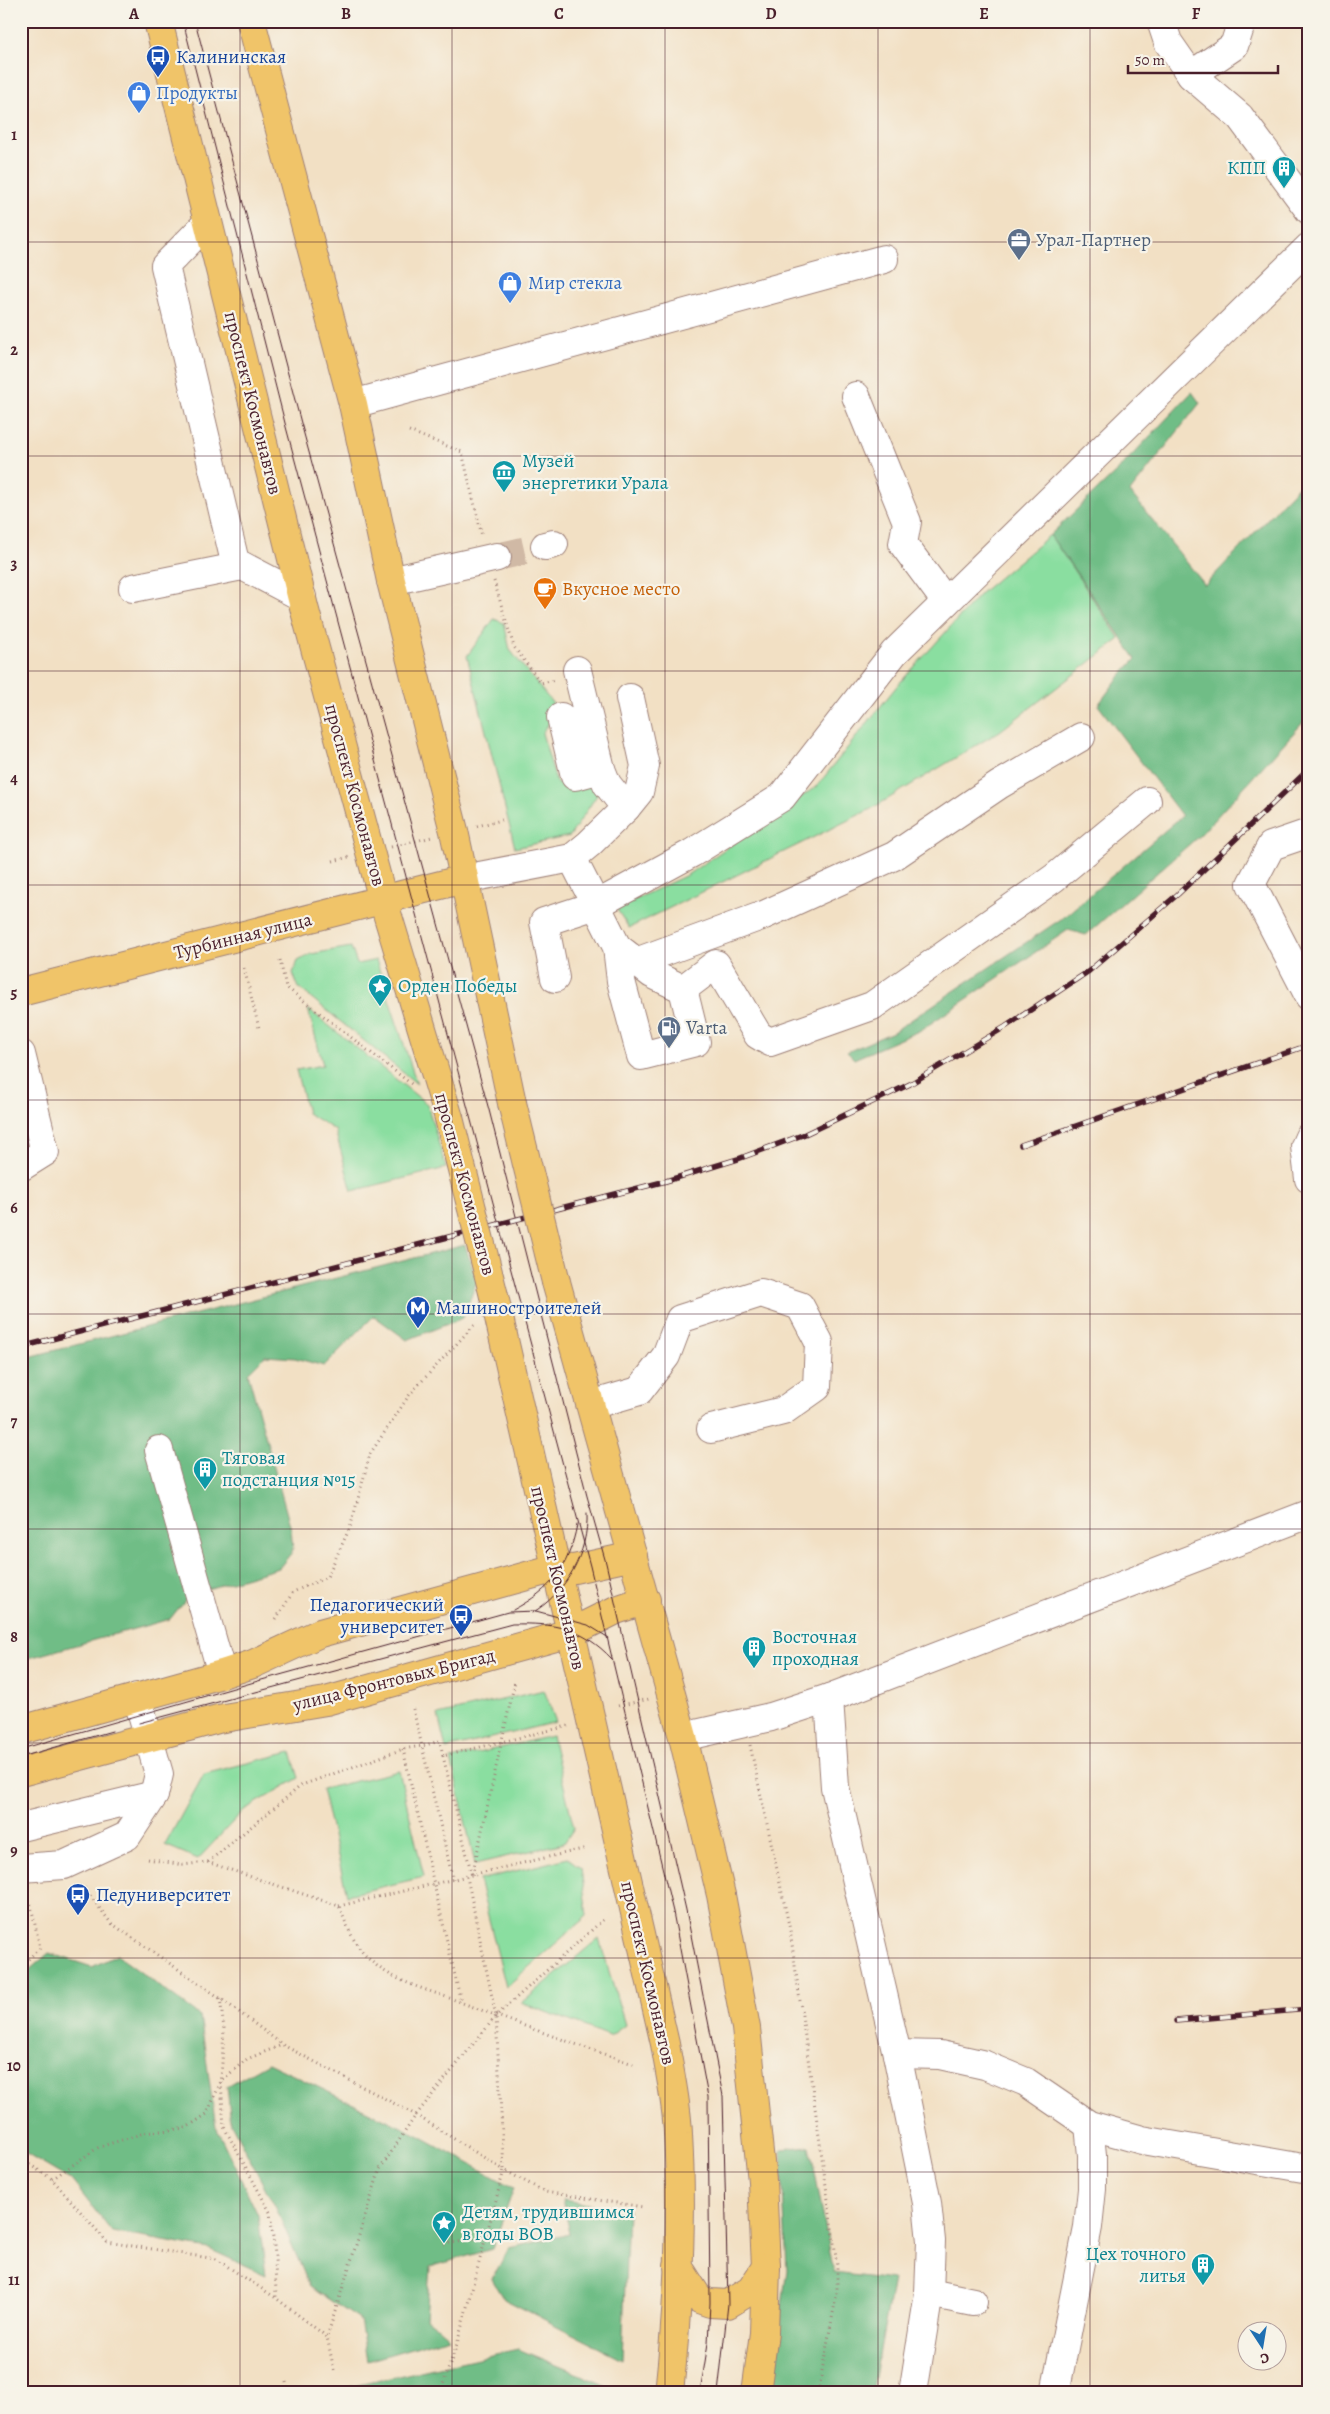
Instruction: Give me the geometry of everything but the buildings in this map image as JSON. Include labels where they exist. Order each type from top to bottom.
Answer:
[{"type":"main road","name":"проспект Космонавтов","points":[[158,21],[302,598],[383,900],[449,1118],[494,1296],[665,2044],[678,2134],[678,2266],[669,2393]]},
{"type":"main road","points":[[251,21],[353,404],[391,581],[454,831],[512,1103],[556,1282],[683,1737],[721,1895],[746,2028],[762,2181],[766,2267],[764,2333],[756,2393]]},
{"type":"main road","name":"Турбинная улица","points":[[21,992],[464,879]]},
{"type":"main road","points":[[21,1730],[253,1664],[320,1633],[556,1568],[574,1569],[634,1556]]},
{"type":"main road","name":"улица Фронтовых Бригад","points":[[21,1772],[218,1719],[326,1701],[570,1634],[616,1610],[646,1600]]},
{"type":"main road","points":[[678,2266],[699,2299],[710,2303],[728,2304],[751,2290],[766,2267]]},
{"type":"street","points":[[1161,21],[1168,42],[1191,75],[1240,117],[1304,203]]},
{"type":"street","points":[[1191,75],[1234,46],[1242,21]]},
{"type":"street","points":[[208,222],[165,266],[235,562],[302,598]]},
{"type":"street","points":[[555,978],[544,922],[596,905],[692,853],[782,797],[894,653],[915,620],[946,602],[1309,247]]},
{"type":"street","points":[[353,404],[884,259]]},
{"type":"street","points":[[856,396],[907,522],[903,544],[946,602]]},
{"type":"street","points":[[391,581],[497,557]]},
{"type":"street","points":[[133,588],[242,566]]},
{"type":"street","points":[[577,670],[601,769],[607,784],[626,808]]},
{"type":"street","points":[[464,879],[572,858],[626,808],[639,792],[646,766],[630,698]]},
{"type":"street","points":[[561,717],[575,776],[601,769]]},
{"type":"street","points":[[627,955],[764,915],[894,856],[1000,786],[1081,737]]},
{"type":"street","points":[[684,989],[716,964],[758,1035],[770,1042],[872,1006],[1054,878],[1147,802]]},
{"type":"street","points":[[1309,833],[1271,846],[1250,884],[1309,996]]},
{"type":"street","points":[[572,858],[596,905],[627,955],[652,974],[684,989]]},
{"type":"street","points":[[627,955],[621,981],[641,1056],[696,1042],[684,989]]},
{"type":"street","points":[[21,1054],[46,1152],[21,1167]]},
{"type":"street","points":[[1309,1137],[1304,1146],[1309,1179]]},
{"type":"street","points":[[591,1405],[639,1391],[666,1356],[680,1320],[761,1293],[800,1306],[818,1342],[817,1387],[783,1411],[711,1429]]},
{"type":"street","points":[[159,1450],[222,1674]]},
{"type":"street","points":[[683,1737],[772,1717],[829,1698],[1309,1514]]},
{"type":"street","points":[[21,1868],[64,1865],[127,1836],[154,1795],[160,1774],[137,1697]]},
{"type":"street","points":[[829,1698],[834,1787],[897,2054],[927,2204],[931,2240],[929,2293],[914,2393]]},
{"type":"street","points":[[21,1827],[154,1795]]},
{"type":"street","points":[[897,2054],[940,2055],[985,2065],[1026,2082],[1088,2124],[1142,2140],[1309,2169]]},
{"type":"street","points":[[1054,2393],[1088,2227],[1092,2189],[1092,2156],[1088,2124]]},
{"type":"street","points":[[929,2293],[973,2302]]},
{"type":"path","points":[[333,861],[502,820]]},
{"type":"path","points":[[280,960],[286,987],[417,1088]]},
{"type":"path","points":[[244,968],[259,1028]]},
{"type":"path","points":[[276,1619],[293,1592],[327,1577],[351,1525],[370,1454],[410,1394],[479,1320]]},
{"type":"path","points":[[472,1876],[515,1682]]},
{"type":"path","points":[[618,1706],[653,1698]]},
{"type":"path","points":[[413,1709],[453,1880]]},
{"type":"path","points":[[443,1756],[571,1725]]},
{"type":"path","points":[[207,1862],[302,1785],[403,1750],[440,1741],[472,1876]]},
{"type":"path","points":[[750,1745],[790,1930],[837,2264],[837,2292],[818,2393]]},
{"type":"path","points":[[403,1750],[461,2002]]},
{"type":"path","points":[[148,1858],[183,1865],[207,1862],[339,1906],[587,1848]]},
{"type":"path","points":[[440,2393],[457,2344],[504,2170],[496,2016],[467,1877]]},
{"type":"path","points":[[84,1888],[111,1923],[220,1998],[283,2045],[416,2115],[504,2170],[545,2192],[643,2207]]},
{"type":"path","points":[[21,1966],[40,1948],[30,1901]]},
{"type":"path","points":[[339,1906],[349,1932],[358,1947],[370,1961],[403,1981],[636,2065]]},
{"type":"path","points":[[334,2370],[327,2337],[380,2169],[416,2115],[496,2016],[604,1919]]},
{"type":"path","points":[[220,1998],[224,2028],[221,2081],[224,2127],[270,2212],[275,2254],[276,2298]]},
{"type":"path","points":[[52,2180],[99,2147],[144,2134],[186,2128],[207,2114],[221,2081],[247,2059],[283,2045]]},
{"type":"path","points":[[21,2159],[52,2180],[107,2242],[216,2259],[276,2298],[327,2337]]},
{"type":"path","points":[[444,2244],[485,2238]]},
{"type":"path","points":[[286,2382],[288,2393]]},
{"type":"green space","points":[[1192,392],[1200,403],[1130,492],[1205,585],[1309,475],[1309,716],[1200,835],[1086,935],[1068,930],[921,1030],[854,1059],[847,1052],[893,1032],[1064,917],[1182,816],[1098,705],[1119,677],[1136,659],[1050,535],[1115,473]]},
{"type":"green space","points":[[1050,535],[1120,639],[1000,731],[871,809],[629,928],[616,908],[687,875],[817,786],[896,687],[981,593]]},
{"type":"green space","points":[[494,619],[504,623],[510,650],[558,710],[542,733],[557,784],[584,780],[594,786],[599,792],[570,836],[515,848],[467,656]]},
{"type":"green space","points":[[351,947],[357,964],[376,960],[417,1084],[298,987],[293,973],[298,961],[311,954]]},
{"type":"green space","points":[[308,1009],[427,1104],[446,1168],[352,1191],[335,1130],[307,1113],[296,1070],[323,1065]]},
{"type":"green space","points":[[465,1245],[477,1281],[463,1318],[407,1340],[374,1316],[324,1366],[295,1358],[265,1356],[248,1373],[291,1529],[293,1551],[279,1568],[190,1594],[170,1619],[29,1658],[21,1658],[21,1359]]},
{"type":"green space","points":[[544,1690],[556,1722],[446,1749],[438,1715]]},
{"type":"green space","points":[[552,1736],[574,1828],[564,1843],[475,1864],[451,1759]]},
{"type":"green space","points":[[291,1752],[299,1778],[244,1810],[198,1859],[165,1845],[204,1774]]},
{"type":"green space","points":[[399,1771],[424,1877],[347,1895],[322,1789]]},
{"type":"green space","points":[[568,1858],[581,1868],[587,1916],[506,1987],[479,1880]]},
{"type":"green space","points":[[599,1938],[625,2025],[610,2036],[522,2003]]},
{"type":"green space","points":[[49,1953],[92,1967],[117,1955],[200,2016],[216,2127],[258,2215],[266,2275],[209,2249],[112,2232],[72,2181],[21,2151],[21,1977]]},
{"type":"green space","points":[[268,2063],[418,2135],[514,2188],[492,2249],[430,2267],[426,2318],[449,2337],[367,2361],[360,2320],[310,2287],[276,2208],[231,2124],[227,2086]]},
{"type":"green space","points":[[810,2146],[834,2273],[893,2280],[872,2393],[769,2393],[787,2270],[781,2149]]},
{"type":"green space","points":[[563,2200],[628,2210],[622,2359],[504,2299],[492,2279],[509,2248],[570,2234]]},
{"type":"green space","points":[[518,2349],[624,2393],[323,2393]]},
{"type":"tunnel","points":[[497,557],[545,546]]},
{"type":"tram line","points":[[183,21],[286,427],[590,1566],[673,1912],[708,2097],[710,2303],[708,2343],[700,2393]]},
{"type":"tram line","points":[[195,21],[301,423],[489,1110],[587,1496],[606,1563],[686,1910],[723,2096],[728,2304],[718,2393]]},
{"type":"tram line","points":[[532,1613],[555,1594],[573,1570],[584,1542],[587,1528],[587,1513]]},
{"type":"tram line","points":[[513,1610],[538,1594],[556,1576],[569,1554],[577,1525]]},
{"type":"tram line","points":[[21,1749],[508,1612],[536,1611],[588,1625],[609,1638]]},
{"type":"tram line","points":[[139,1723],[512,1624],[554,1626],[566,1629],[590,1640],[612,1659]]},
{"type":"tram line","points":[[21,1757],[112,1731]]},
{"type":"railway","points":[[21,1347],[666,1181],[738,1159],[805,1134],[910,1084],[1005,1027],[1089,971],[1178,894],[1309,769]]},
{"type":"railway","points":[[1021,1145],[1309,1045]]},
{"type":"railway","points":[[1176,2021],[1309,2009]]},
{"type":"place","name":"Калининская","points":[[158,78]]},
{"type":"place","name":"Продукты","points":[[139,114]]},
{"type":"place","name":"КПП","points":[[1284,189]]},
{"type":"place","name":"Урал-Партнер","points":[[1019,261]]},
{"type":"place","name":"Мир стекла","points":[[510,304]]},
{"type":"place","name":"Музей энергетики Урала","points":[[504,493]]},
{"type":"place","name":"Вкусное место","points":[[545,610]]},
{"type":"place","name":"Орден Победы","points":[[380,1007]]},
{"type":"place","name":"Varta","points":[[669,1049]]},
{"type":"place","name":"Машиностроителей","points":[[418,1329]]},
{"type":"place","name":"Тяговая подстанция №15","points":[[205,1490]]},
{"type":"place","name":"Педагогический университет","points":[[461,1637]]},
{"type":"place","name":"Восточная проходная","points":[[754,1669]]},
{"type":"place","name":"Педуниверситет","points":[[78,1916]]},
{"type":"place","name":"Детям, трудившимся в годы ВОВ","points":[[444,2244]]},
{"type":"place","name":"Цех точного литья","points":[[1203,2286]]}]
